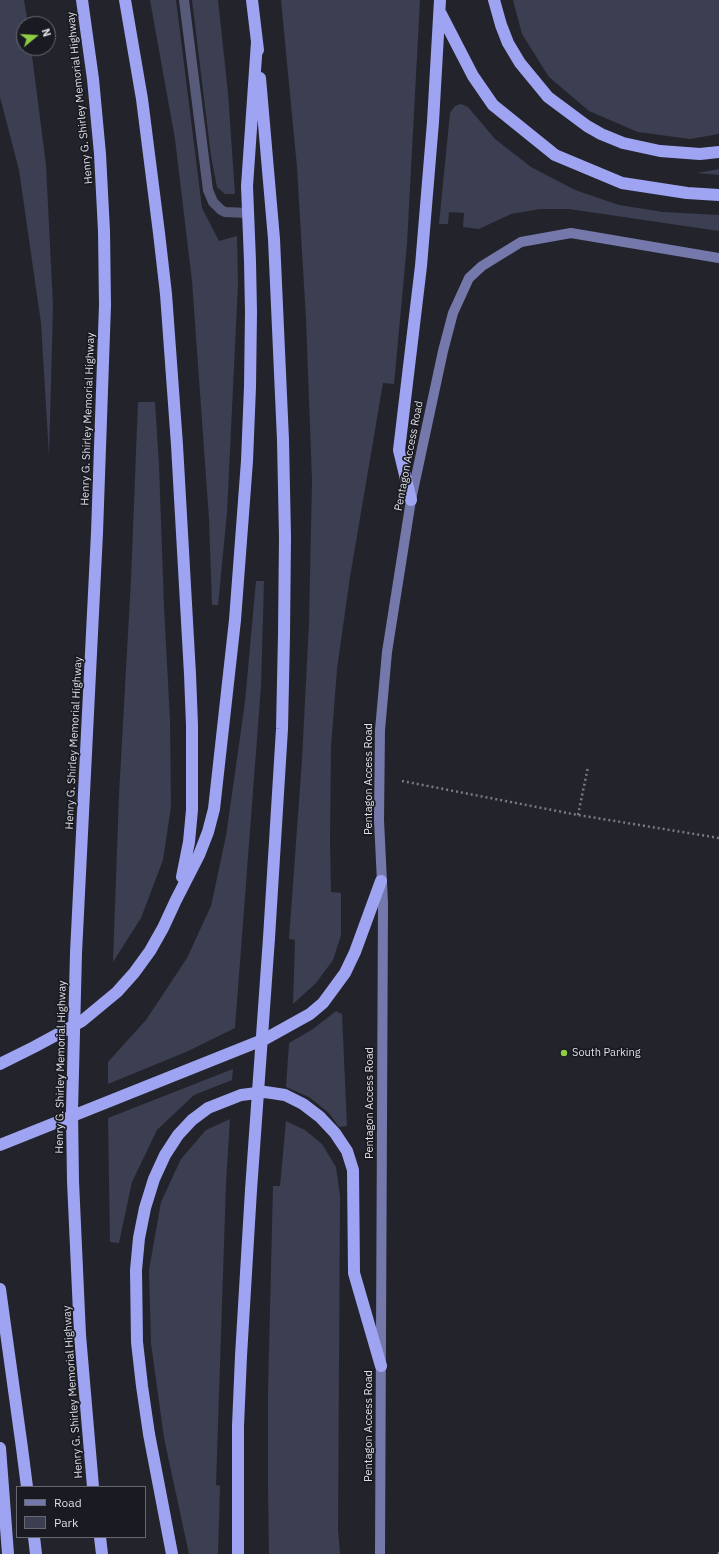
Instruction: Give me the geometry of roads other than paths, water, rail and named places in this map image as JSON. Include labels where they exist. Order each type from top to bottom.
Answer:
[{"type":"highway","name":"Henry G. Shirley Memorial Highway","points":[[82,0],[93,80],[100,154],[104,231],[105,305],[98,525],[76,953],[72,1111],[73,1181],[80,1335],[93,1486]]},
{"type":"highway","points":[[125,0],[142,99],[166,294],[178,445],[190,666],[192,810],[185,868],[176,900]]},
{"type":"highway","points":[[238,1554],[238,1426],[241,1348],[282,729],[285,537],[282,416],[274,239],[252,0]]},
{"type":"highway","points":[[411,500],[399,450],[421,259],[440,0]]},
{"type":"highway","points":[[494,0],[501,25],[520,63],[548,97],[587,126],[601,134],[623,143],[660,151],[700,154],[719,152]]},
{"type":"highway","points":[[440,13],[473,76],[493,105],[555,155],[622,183],[687,193],[719,195]]},
{"type":"highway","points":[[0,1064],[82,1021],[117,992],[134,973],[150,951],[163,928],[199,855],[208,832],[214,809],[226,712],[235,620],[247,461],[251,312],[247,186],[257,42]]},
{"type":"highway","points":[[0,1145],[265,1039],[310,1014],[323,1003],[345,973],[355,952],[381,881]]},
{"type":"highway","points":[[172,1554],[149,1434],[142,1386],[137,1342],[136,1270],[139,1238],[145,1208],[154,1179],[165,1155],[178,1135],[192,1120],[208,1108],[240,1095],[265,1092],[285,1095],[303,1104],[320,1116],[335,1132],[347,1151],[353,1170],[354,1273],[381,1366]]},
{"type":"highway","points":[[0,1289],[27,1486]]},
{"type":"highway","points":[[0,1448],[8,1554]]},
{"type":"highway","points":[[34,1538],[36,1554]]},
{"type":"highway","points":[[100,1538],[102,1554]]},
{"type":"street","name":"Pentagon Access Road","points":[[380,1554],[383,976],[379,806],[380,730],[387,652],[411,500],[443,351],[453,312],[469,278],[482,266],[521,242],[571,233],[719,258]]},
{"type":"lane","points":[[184,0],[208,190],[213,202],[221,210],[225,212],[248,212]]},
{"type":"place","name":"South Parking","points":[[564,1053]]}]
